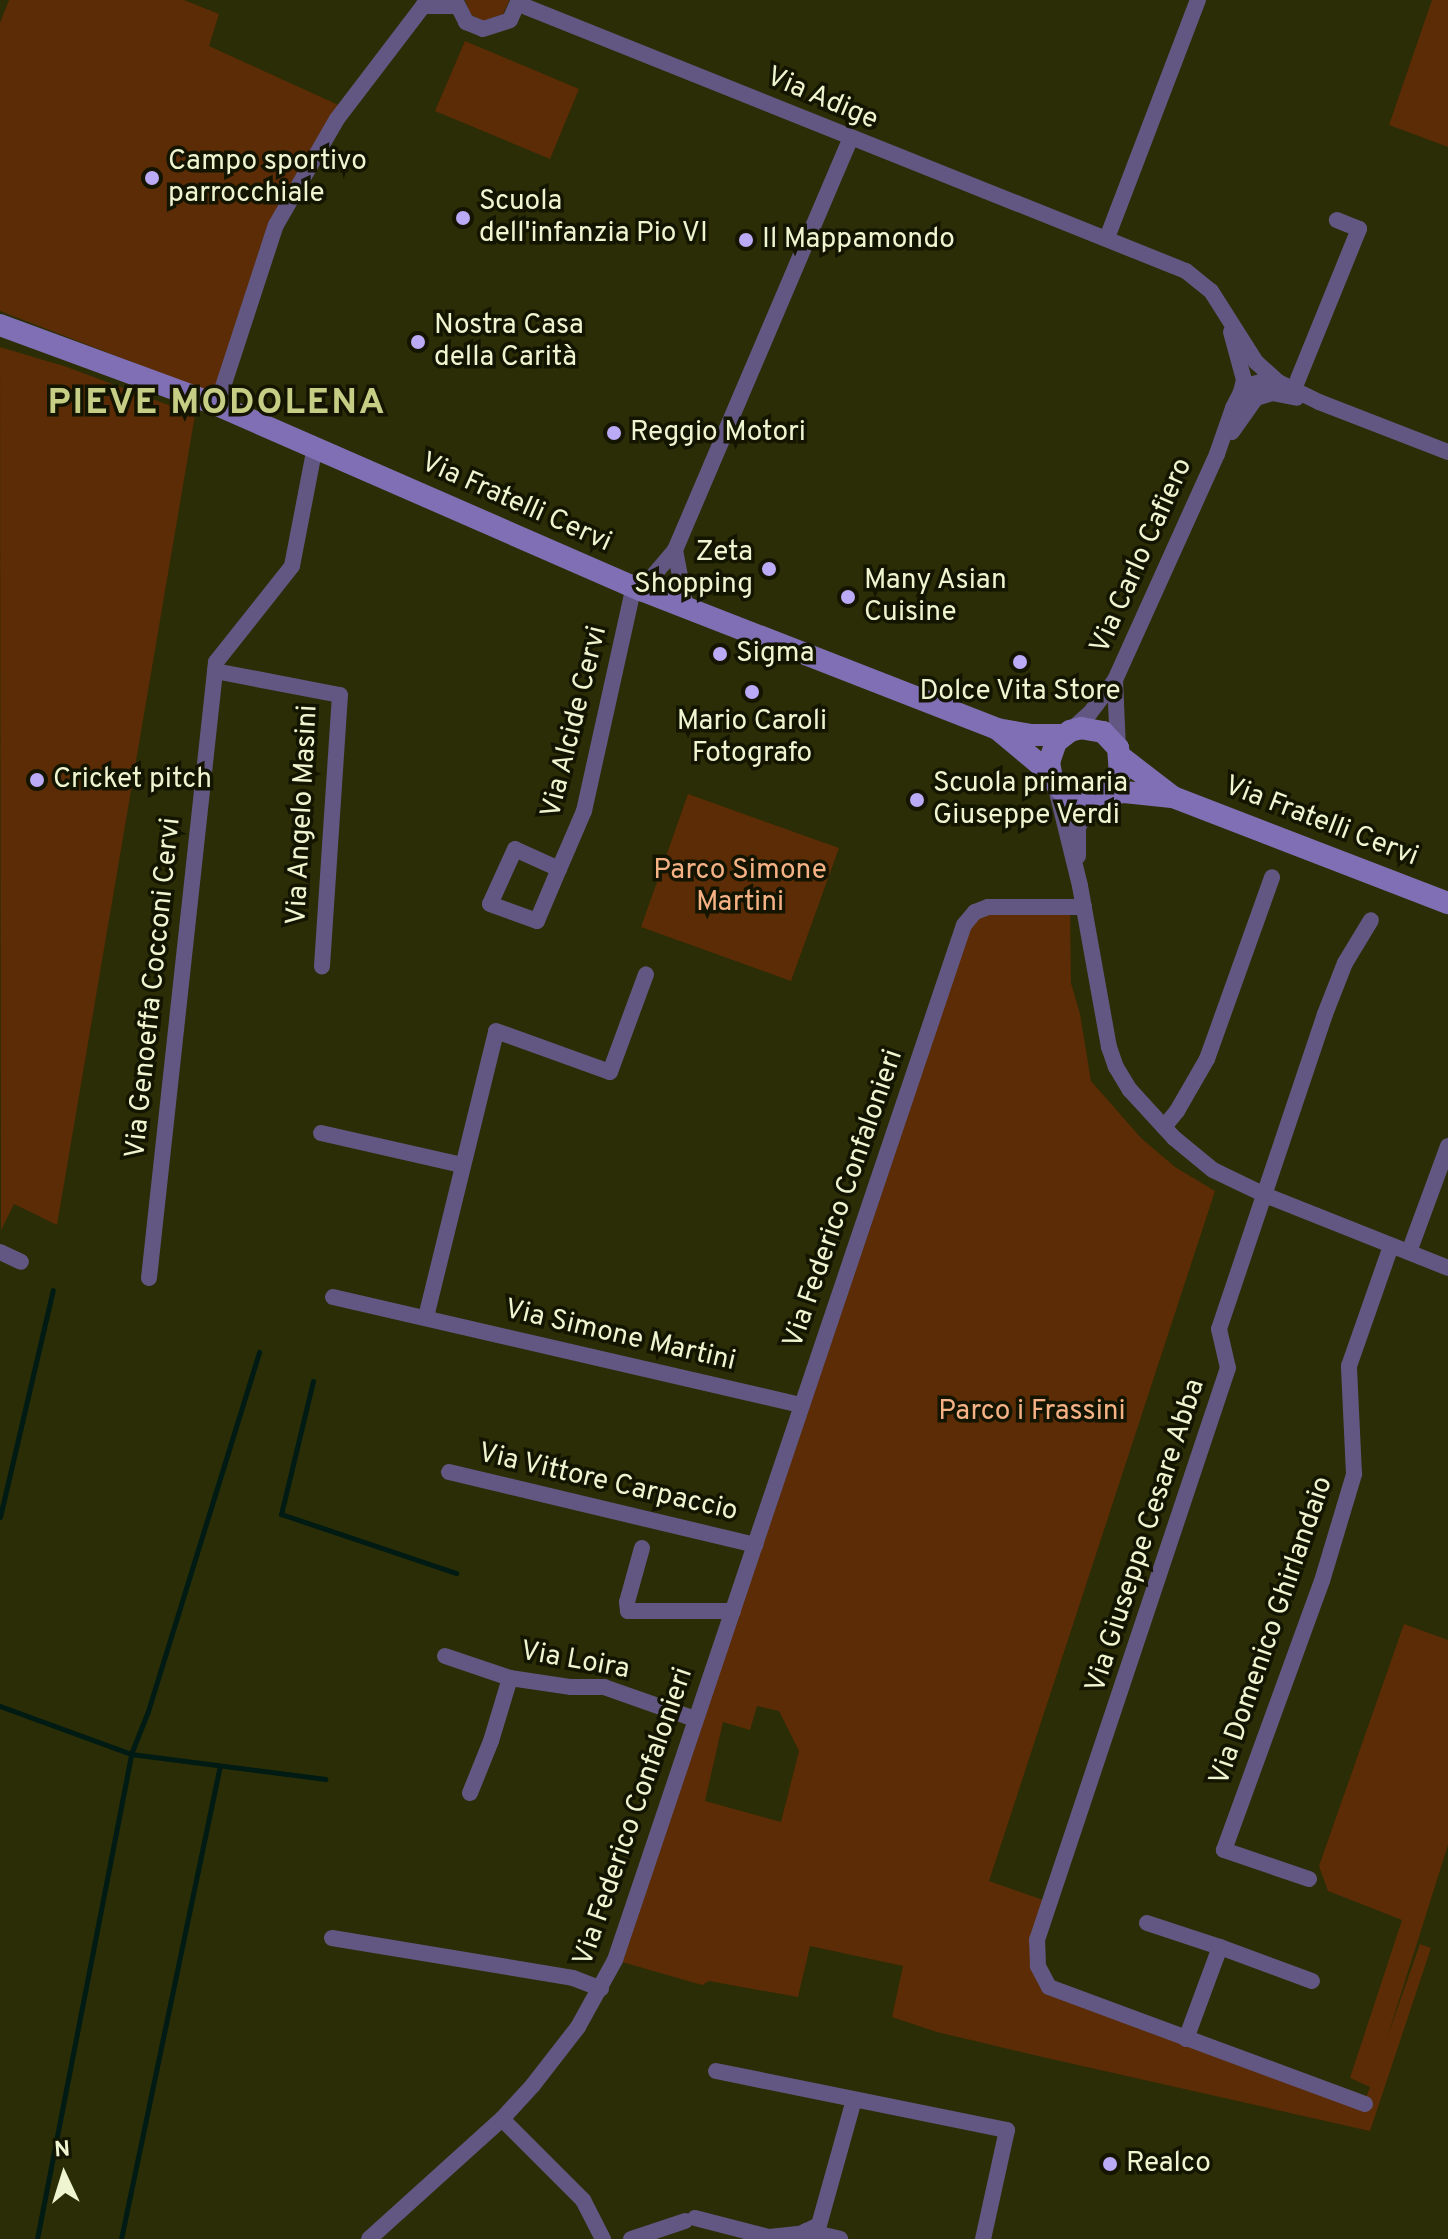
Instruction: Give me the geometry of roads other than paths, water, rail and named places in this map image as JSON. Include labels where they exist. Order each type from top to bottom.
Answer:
[{"type":"main road","name":"Via Fratelli Cervi","points":[[4,328],[217,405],[637,588],[997,729],[1031,735],[1092,728],[1103,732],[1119,752],[1173,797]]},
{"type":"main road","name":"Via Fratelli Cervi","points":[[997,729],[1073,798],[1099,798],[1135,792],[1173,797],[1448,903]]},
{"type":"main road","points":[[1052,778],[1051,752],[1067,733]]},
{"type":"main road","points":[[1099,798],[1120,775],[1119,752]]},
{"type":"street","points":[[1107,238],[1198,0]]},
{"type":"street","name":"Via Adige","points":[[455,3],[466,22],[483,29],[510,20],[519,2],[850,139],[1107,238],[1199,279],[1211,291],[1230,326],[1256,362],[1278,382]]},
{"type":"street","points":[[217,405],[276,225],[337,119],[423,6],[455,3]]},
{"type":"street","points":[[637,588],[675,550],[850,139]]},
{"type":"street","points":[[1294,389],[1359,229],[1337,220]]},
{"type":"street","name":"Via Adige","points":[[1230,326],[1244,380],[1241,392]]},
{"type":"street","points":[[1241,392],[1259,381],[1278,382]]},
{"type":"street","name":"Via Carlo Cafiero","points":[[1278,382],[1319,402],[1448,452]]},
{"type":"street","name":"Via Carlo Cafiero","points":[[1067,733],[1090,713],[1115,680],[1217,454],[1241,392]]},
{"type":"street","name":"Via Carlo Cafiero","points":[[1217,454],[1251,402],[1262,395],[1272,393],[1319,402]]},
{"type":"street","name":"Via Genoeffa Cocconi Cervi","points":[[149,1278],[216,662],[292,566],[315,446]]},
{"type":"street","points":[[675,550],[686,607]]},
{"type":"street","name":"Via Alcide Cervi","points":[[559,869],[515,849],[490,904],[537,921],[584,811],[637,588]]},
{"type":"street","name":"Via Angelo Masini","points":[[215,671],[340,695],[322,966]]},
{"type":"street","name":"Via Carlo Cafiero","points":[[1115,680],[1119,752]]},
{"type":"street","points":[[1052,778],[1080,886],[1116,1067],[1130,1090],[1164,1127],[1213,1170],[1265,1195],[1448,1268]]},
{"type":"street","points":[[1080,886],[1078,827],[1099,798]]},
{"type":"street","points":[[1164,1127],[1207,1059],[1272,877]]},
{"type":"street","name":"Via Federico Confalonieri","points":[[369,2239],[502,2119],[555,2059],[601,1989],[652,1855],[695,1719],[964,925],[975,912],[988,907],[1084,907]]},
{"type":"street","name":"Via Giuseppe Cesare Abba","points":[[1365,2104],[1049,1987],[1038,1966],[1037,1940],[1228,1368],[1219,1329],[1325,1014],[1345,963],[1371,920]]},
{"type":"street","points":[[426,1317],[496,1031],[610,1072],[646,974]]},
{"type":"street","points":[[321,1133],[462,1165]]},
{"type":"street","points":[[1409,1252],[1448,1146]]},
{"type":"street","name":"Via Domenico Ghirlandaio","points":[[1309,1879],[1224,1850],[1322,1581],[1354,1474],[1349,1366],[1391,1246]]},
{"type":"street","points":[[0,1252],[21,1262]]},
{"type":"street","name":"Via Simone Martini","points":[[333,1297],[802,1405]]},
{"type":"street","name":"Via Vittore Carpaccio","points":[[449,1472],[755,1545]]},
{"type":"street","points":[[642,1548],[627,1602],[628,1611],[733,1611]]},
{"type":"street","name":"Via Loira","points":[[445,1656],[510,1678],[571,1687],[604,1687],[695,1719]]},
{"type":"street","points":[[470,1793],[491,1741],[510,1678]]},
{"type":"street","points":[[1147,1923],[1312,1981]]},
{"type":"street","points":[[332,1938],[573,1978],[601,1989]]},
{"type":"street","points":[[1186,2039],[1220,1947]]},
{"type":"street","points":[[716,2071],[1007,2130],[983,2239]]},
{"type":"street","points":[[631,2239],[690,2220],[769,2237],[806,2231],[819,2225],[854,2100]]},
{"type":"street","points":[[502,2119],[583,2200],[603,2239]]},
{"type":"street","points":[[806,2231],[840,2239]]},
{"type":"waterway","points":[[0,1517],[53,1290]]},
{"type":"waterway","points":[[0,1706],[131,1754],[148,1711],[259,1352]]},
{"type":"waterway","points":[[313,1381],[281,1514],[456,1573]]},
{"type":"waterway","points":[[37,2239],[131,1754],[325,1779]]},
{"type":"waterway","points":[[121,2239],[220,1766]]},
{"type":"place","name":"Campo sportivo parrocchiale","points":[[152,178]]},
{"type":"place","name":"Scuola dell'infanzia Pio VI","points":[[463,218]]},
{"type":"place","name":"Il Mappamondo","points":[[746,240]]},
{"type":"place","name":"Nostra Casa della Carità","points":[[418,342]]},
{"type":"place","name":"Reggio Motori","points":[[614,433]]},
{"type":"place","name":"Zeta Shopping","points":[[769,569]]},
{"type":"place","name":"Many Asian Cuisine","points":[[848,597]]},
{"type":"place","name":"Sigma","points":[[720,654]]},
{"type":"place","name":"Dolce Vita Store","points":[[1020,662]]},
{"type":"place","name":"Mario Caroli Fotografo","points":[[752,692]]},
{"type":"place","name":"Cricket pitch","points":[[37,780]]},
{"type":"place","name":"Scuola primaria Giuseppe Verdi","points":[[917,800]]},
{"type":"place","name":"Realco","points":[[1110,2164]]},
{"type":"district","name":"PIEVE MODOLENA","points":[[217,405]]},
{"type":"park label","name":"Parco Simone Martini","points":[[740,887]]},
{"type":"park label","name":"Parco i Frassini","points":[[1032,1412]]}]
